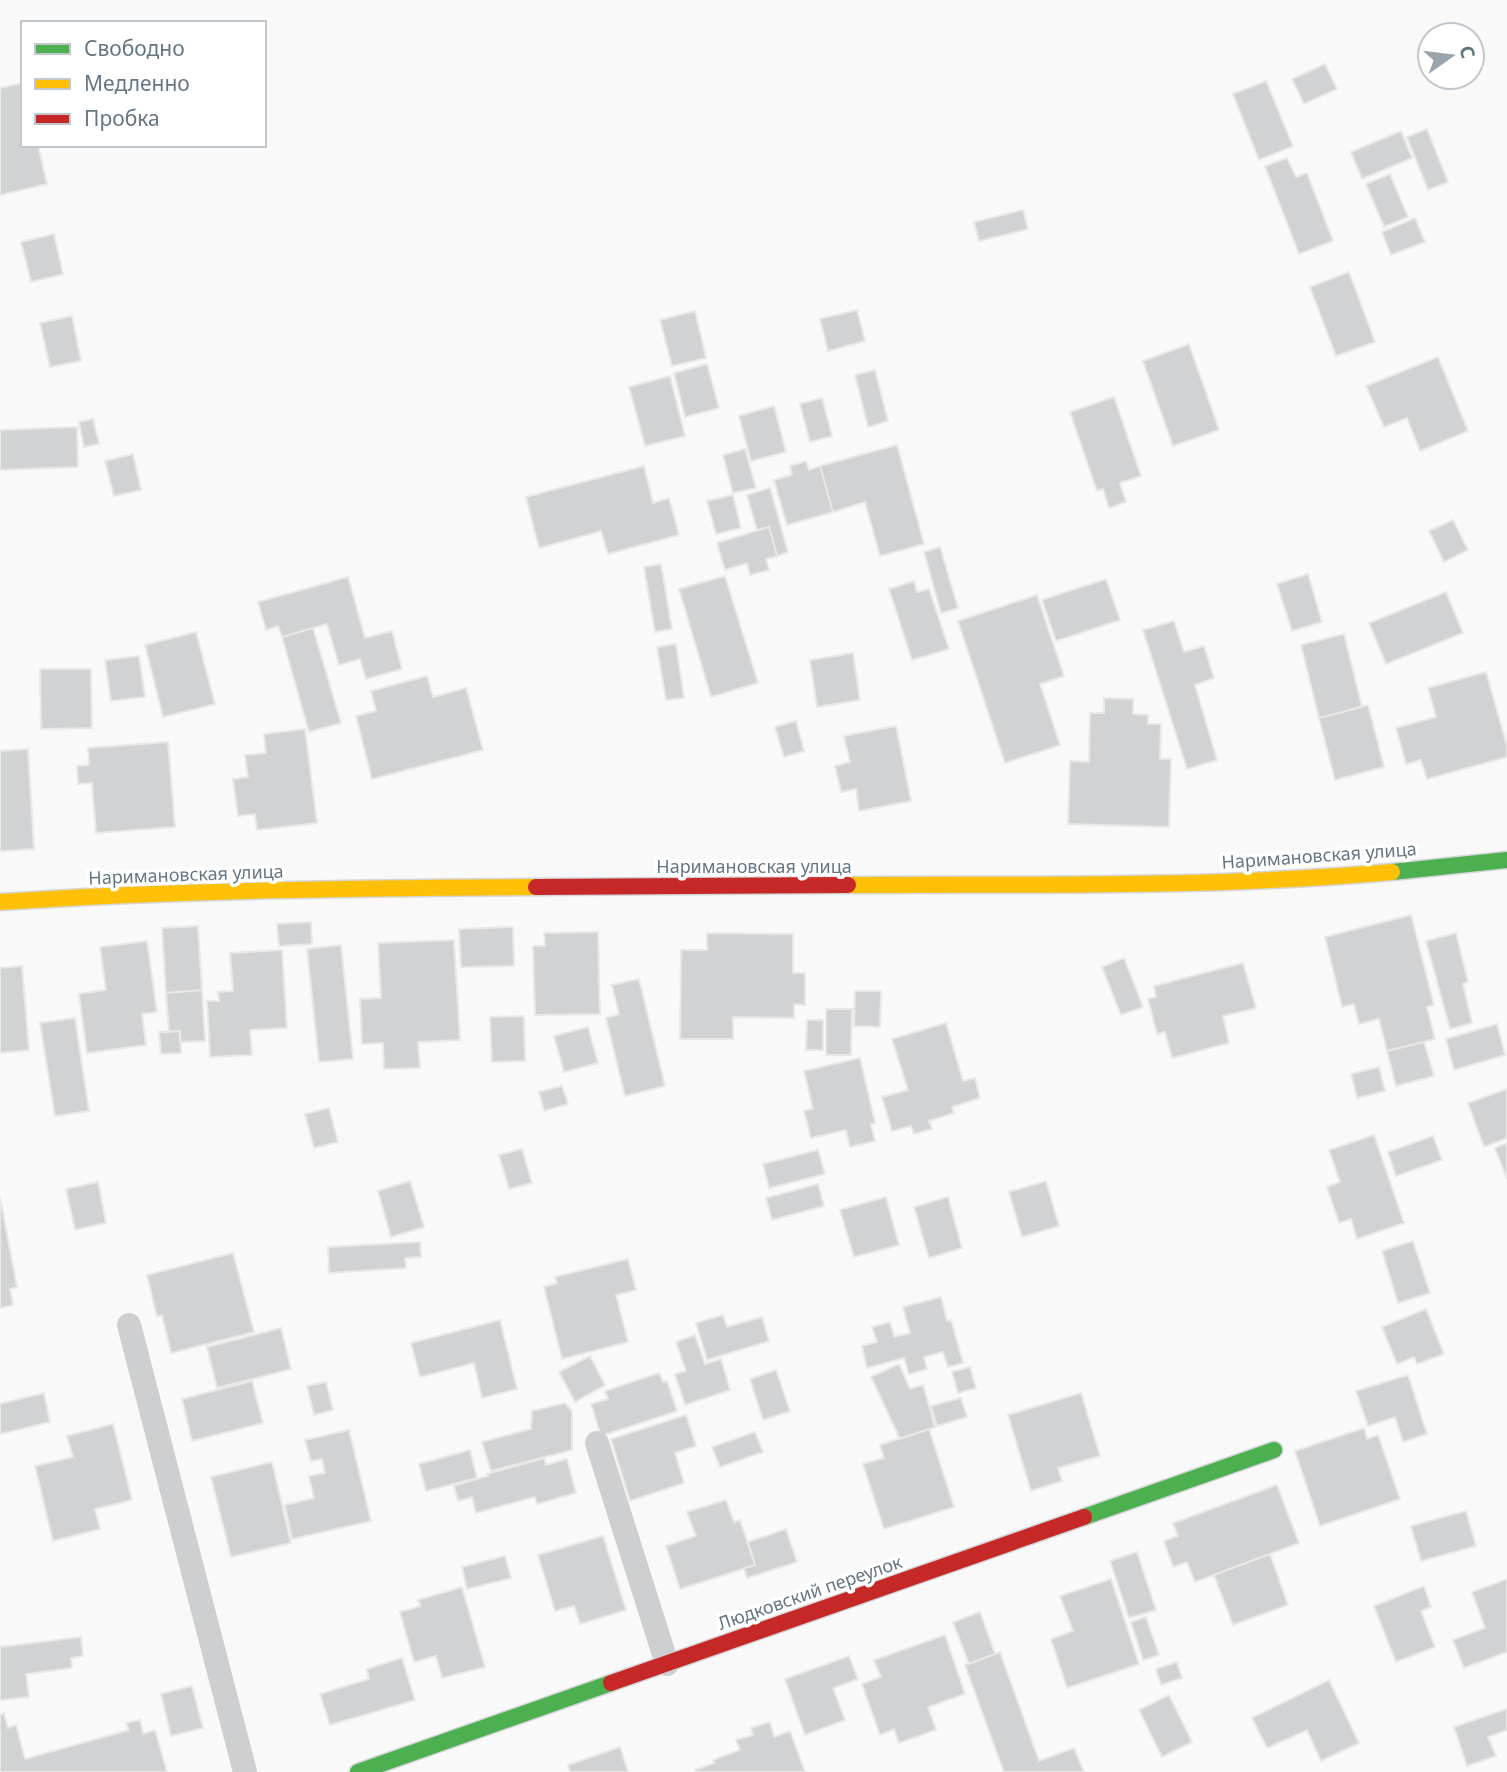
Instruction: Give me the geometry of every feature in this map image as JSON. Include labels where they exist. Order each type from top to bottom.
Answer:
[{"type":"main road","name":"Наримановская улица","points":[[0,902],[103,895],[405,888],[1185,883],[1356,875],[1507,860]]},
{"type":"main road","name":"Людковский переулок","points":[[358,1772],[1274,1450]]},
{"type":"lane","points":[[129,1325],[245,1772]]},
{"type":"lane","points":[[597,1443],[667,1664]]},
{"type":"building","points":[[1325,64],[1337,89],[1304,104],[1292,79]]},
{"type":"building","points":[[1266,81],[1293,146],[1259,160],[1233,94]]},
{"type":"building","points":[[21,83],[21,147],[38,147],[47,184],[0,195],[0,88]]},
{"type":"building","points":[[1427,129],[1448,182],[1428,190],[1407,137]]},
{"type":"building","points":[[1401,131],[1412,158],[1362,179],[1351,152]]},
{"type":"building","points":[[1287,158],[1296,177],[1307,173],[1333,241],[1299,254],[1265,166]]},
{"type":"building","points":[[1390,174],[1408,217],[1384,227],[1366,184]]},
{"type":"building","points":[[1023,210],[1028,229],[979,241],[974,222]]},
{"type":"building","points":[[1415,218],[1425,242],[1391,255],[1382,232]]},
{"type":"building","points":[[54,234],[63,274],[31,282],[21,242]]},
{"type":"building","points":[[1349,272],[1375,342],[1336,356],[1310,287]]},
{"type":"building","points":[[857,310],[865,341],[828,351],[820,319]]},
{"type":"building","points":[[695,311],[706,358],[672,366],[660,320]]},
{"type":"building","points":[[72,316],[81,361],[50,367],[40,323]]},
{"type":"building","points":[[1189,344],[1219,430],[1173,446],[1143,361]]},
{"type":"building","points":[[1438,357],[1468,431],[1420,451],[1407,418],[1384,427],[1366,386]]},
{"type":"building","points":[[707,364],[719,408],[685,417],[674,373]]},
{"type":"building","points":[[875,370],[888,421],[868,427],[855,375]]},
{"type":"building","points":[[670,376],[685,436],[645,446],[629,387]]},
{"type":"building","points":[[1114,397],[1141,476],[1120,483],[1126,502],[1109,508],[1103,489],[1097,491],[1070,412]]},
{"type":"building","points":[[822,398],[832,436],[810,442],[800,404]]},
{"type":"building","points":[[774,406],[786,452],[751,461],[739,416]]},
{"type":"building","points":[[93,419],[99,444],[84,447],[79,422]]},
{"type":"building","points":[[77,427],[78,467],[0,470],[0,430]]},
{"type":"building","points":[[897,445],[924,544],[880,556],[865,502],[833,512],[820,466]]},
{"type":"building","points":[[745,449],[756,488],[733,493],[723,455]]},
{"type":"building","points":[[133,454],[141,490],[114,496],[105,461]]},
{"type":"building","points":[[806,461],[809,470],[820,466],[833,512],[787,525],[774,480],[792,475],[790,466]]},
{"type":"building","points":[[644,466],[653,503],[669,498],[679,535],[608,554],[601,531],[539,548],[526,497]]},
{"type":"building","points":[[770,488],[788,552],[777,556],[769,527],[757,530],[747,495]]},
{"type":"building","points":[[733,495],[741,528],[716,534],[707,501]]},
{"type":"building","points":[[1453,520],[1468,550],[1444,562],[1429,531]]},
{"type":"building","points":[[769,527],[777,556],[766,559],[769,570],[750,575],[747,563],[725,570],[717,543]]},
{"type":"building","points":[[940,547],[958,608],[941,613],[924,552]]},
{"type":"building","points":[[661,564],[672,629],[655,632],[644,567]]},
{"type":"building","points":[[1308,574],[1322,622],[1292,631],[1277,584]]},
{"type":"building","points":[[725,576],[758,683],[711,697],[679,589]]},
{"type":"building","points":[[348,577],[365,638],[392,631],[402,669],[366,679],[360,659],[339,665],[327,624],[282,637],[278,626],[266,630],[258,602]]},
{"type":"building","points":[[1106,579],[1120,620],[1056,641],[1042,600]]},
{"type":"building","points":[[914,581],[917,592],[929,589],[949,649],[912,660],[889,589]]},
{"type":"building","points":[[1446,592],[1463,633],[1386,664],[1369,623]]},
{"type":"building","points":[[1037,595],[1064,676],[1040,684],[1060,745],[1005,763],[958,621]]},
{"type":"building","points":[[1174,621],[1184,652],[1204,646],[1214,678],[1195,685],[1217,760],[1187,769],[1143,630]]},
{"type":"building","points":[[313,628],[341,723],[309,732],[282,637]]},
{"type":"building","points":[[196,632],[215,704],[163,717],[145,645]]},
{"type":"building","points":[[1344,634],[1362,707],[1319,718],[1301,645]]},
{"type":"building","points":[[676,644],[684,698],[666,700],[657,647]]},
{"type":"building","points":[[853,653],[860,700],[817,707],[810,660]]},
{"type":"building","points":[[139,656],[145,697],[111,701],[105,660]]},
{"type":"building","points":[[40,669],[91,669],[92,728],[41,729]]},
{"type":"building","points":[[1486,672],[1507,746],[1507,757],[1427,779],[1421,760],[1406,764],[1396,728],[1436,717],[1428,688]]},
{"type":"building","points":[[427,676],[433,697],[466,688],[483,750],[372,779],[356,716],[376,711],[371,691]]},
{"type":"building","points":[[1104,698],[1133,699],[1133,714],[1148,715],[1148,724],[1161,724],[1160,759],[1171,759],[1169,827],[1068,824],[1070,761],[1089,762],[1090,713],[1104,713]]},
{"type":"building","points":[[1368,705],[1384,767],[1335,780],[1319,718]]},
{"type":"building","points":[[796,721],[804,751],[784,757],[775,727]]},
{"type":"building","points":[[896,726],[911,801],[859,811],[856,789],[841,792],[835,766],[850,762],[844,736]]},
{"type":"building","points":[[305,729],[317,823],[257,830],[255,814],[238,816],[233,779],[248,777],[245,755],[266,753],[264,734]]},
{"type":"building","points":[[168,742],[175,827],[96,833],[92,783],[78,784],[77,766],[89,765],[88,748]]},
{"type":"building","points":[[28,749],[34,849],[0,851],[0,751]]},
{"type":"building","points":[[1411,915],[1434,1005],[1427,1007],[1435,1039],[1387,1051],[1379,1019],[1359,1024],[1354,1004],[1342,1007],[1325,937]]},
{"type":"building","points":[[311,922],[312,944],[279,946],[277,924]]},
{"type":"building","points":[[198,926],[202,990],[166,993],[162,928]]},
{"type":"building","points":[[513,927],[514,966],[461,967],[459,929]]},
{"type":"building","points":[[598,932],[600,1014],[535,1015],[533,946],[545,946],[544,933]]},
{"type":"building","points":[[707,933],[793,934],[793,973],[805,973],[805,1005],[794,1004],[794,1018],[733,1017],[733,1039],[680,1039],[681,950],[707,950]]},
{"type":"building","points":[[1456,933],[1468,982],[1463,984],[1472,1023],[1450,1029],[1426,941]]},
{"type":"building","points":[[454,940],[460,1040],[418,1042],[420,1068],[384,1069],[383,1043],[362,1044],[360,999],[381,998],[378,943]]},
{"type":"building","points":[[147,941],[157,1012],[142,1014],[146,1045],[87,1053],[79,994],[106,990],[100,947]]},
{"type":"building","points":[[341,945],[353,1059],[319,1062],[307,949]]},
{"type":"building","points":[[282,950],[287,1028],[250,1030],[252,1055],[210,1057],[207,1001],[219,1001],[218,992],[233,991],[230,953]]},
{"type":"building","points":[[1124,958],[1143,1007],[1121,1015],[1102,967]]},
{"type":"building","points":[[1243,963],[1256,1008],[1223,1016],[1229,1043],[1172,1058],[1165,1032],[1157,1034],[1148,999],[1156,997],[1154,986]]},
{"type":"building","points":[[22,966],[29,1050],[0,1053],[0,968]]},
{"type":"building","points":[[639,979],[665,1086],[625,1096],[606,1018],[619,1014],[612,985]]},
{"type":"building","points":[[202,990],[205,1041],[180,1042],[180,1031],[169,1032],[166,993]]},
{"type":"building","points":[[855,991],[881,991],[880,1027],[854,1026]]},
{"type":"building","points":[[826,1009],[852,1009],[851,1055],[826,1055]]},
{"type":"building","points":[[524,1016],[525,1061],[492,1062],[490,1017]]},
{"type":"building","points":[[75,1018],[89,1111],[55,1116],[40,1023]]},
{"type":"building","points":[[807,1020],[823,1020],[823,1050],[806,1050]]},
{"type":"building","points":[[946,1023],[963,1081],[975,1078],[980,1098],[952,1107],[954,1113],[929,1121],[932,1129],[914,1134],[911,1126],[892,1131],[882,1097],[908,1090],[892,1039]]},
{"type":"building","points":[[1497,1024],[1505,1055],[1454,1070],[1446,1039]]},
{"type":"building","points":[[588,1027],[598,1063],[564,1072],[554,1036]]},
{"type":"building","points":[[180,1031],[181,1053],[161,1054],[159,1032]]},
{"type":"building","points":[[1424,1042],[1434,1076],[1396,1086],[1387,1051]]},
{"type":"building","points":[[860,1058],[875,1123],[871,1124],[875,1141],[850,1147],[846,1130],[811,1138],[804,1111],[813,1109],[804,1071]]},
{"type":"building","points":[[1379,1067],[1385,1091],[1357,1098],[1351,1074]]},
{"type":"building","points":[[562,1086],[568,1104],[544,1111],[539,1092]]},
{"type":"building","points":[[1507,1089],[1507,1138],[1484,1147],[1468,1103]]},
{"type":"building","points":[[329,1108],[338,1142],[314,1148],[305,1114]]},
{"type":"building","points":[[1374,1135],[1404,1223],[1357,1239],[1351,1219],[1339,1223],[1327,1187],[1340,1182],[1329,1150]]},
{"type":"building","points":[[1433,1136],[1442,1160],[1396,1176],[1388,1152]]},
{"type":"building","points":[[1507,1143],[1507,1179],[1495,1148]]},
{"type":"building","points":[[522,1149],[532,1183],[509,1189],[499,1155]]},
{"type":"building","points":[[818,1150],[825,1174],[769,1188],[763,1164]]},
{"type":"building","points":[[410,1181],[424,1227],[391,1237],[378,1191]]},
{"type":"building","points":[[1046,1181],[1059,1226],[1022,1237],[1009,1192]]},
{"type":"building","points":[[98,1182],[106,1223],[75,1230],[66,1189]]},
{"type":"building","points":[[818,1184],[824,1206],[772,1220],[766,1198]]},
{"type":"building","points":[[0,1197],[17,1287],[10,1289],[13,1305],[0,1308]]},
{"type":"building","points":[[886,1197],[899,1245],[854,1257],[840,1210]]},
{"type":"building","points":[[948,1197],[962,1248],[929,1258],[914,1207]]},
{"type":"building","points":[[1413,1241],[1430,1293],[1398,1303],[1382,1251]]},
{"type":"building","points":[[420,1242],[421,1257],[405,1258],[406,1268],[329,1273],[328,1247]]},
{"type":"building","points":[[233,1253],[254,1332],[171,1353],[162,1315],[157,1317],[147,1275]]},
{"type":"building","points":[[628,1259],[636,1290],[616,1295],[628,1342],[562,1359],[544,1287],[557,1283],[555,1277]]},
{"type":"building","points":[[941,1297],[947,1321],[951,1320],[963,1363],[948,1367],[943,1352],[924,1357],[927,1369],[909,1374],[904,1358],[867,1368],[862,1346],[877,1342],[872,1327],[890,1322],[894,1337],[910,1333],[903,1307]]},
{"type":"building","points":[[1426,1309],[1444,1354],[1417,1364],[1414,1357],[1397,1364],[1382,1327]]},
{"type":"building","points":[[723,1315],[727,1327],[762,1317],[769,1341],[707,1360],[696,1323]]},
{"type":"building","points":[[500,1320],[517,1389],[482,1398],[474,1363],[420,1377],[411,1343]]},
{"type":"building","points":[[281,1328],[291,1369],[217,1388],[207,1347]]},
{"type":"building","points":[[695,1335],[705,1364],[721,1359],[730,1390],[685,1405],[675,1374],[686,1371],[676,1342]]},
{"type":"building","points":[[590,1356],[605,1385],[575,1402],[559,1372]]},
{"type":"building","points":[[899,1364],[910,1389],[923,1385],[935,1427],[900,1439],[871,1377]]},
{"type":"building","points":[[970,1367],[976,1388],[958,1393],[952,1372]]},
{"type":"building","points":[[776,1370],[790,1411],[763,1420],[750,1379]]},
{"type":"building","points":[[659,1373],[663,1382],[667,1381],[677,1411],[601,1436],[591,1404],[608,1399],[605,1391]]},
{"type":"building","points":[[1408,1375],[1427,1434],[1403,1442],[1395,1417],[1368,1426],[1356,1391]]},
{"type":"building","points":[[252,1381],[263,1423],[192,1441],[182,1399]]},
{"type":"building","points":[[326,1382],[333,1410],[314,1415],[307,1386]]},
{"type":"building","points":[[44,1393],[50,1422],[0,1434],[0,1404]]},
{"type":"building","points":[[1081,1393],[1100,1456],[1058,1468],[1062,1481],[1031,1491],[1008,1415]]},
{"type":"building","points":[[961,1398],[967,1417],[937,1426],[931,1406]]},
{"type":"building","points":[[565,1403],[572,1411],[572,1450],[491,1471],[482,1442],[531,1429],[532,1411]]},
{"type":"building","points":[[686,1415],[696,1446],[675,1453],[684,1483],[630,1501],[611,1439]]},
{"type":"building","points":[[113,1424],[132,1500],[95,1509],[100,1529],[53,1541],[35,1466],[73,1457],[67,1436]]},
{"type":"building","points":[[1364,1428],[1367,1439],[1378,1435],[1400,1499],[1320,1526],[1295,1451]]},
{"type":"building","points":[[929,1429],[954,1507],[884,1529],[863,1464],[884,1458],[880,1445]]},
{"type":"building","points":[[349,1430],[371,1521],[292,1539],[285,1505],[314,1498],[309,1476],[325,1473],[322,1459],[311,1461],[305,1440]]},
{"type":"building","points":[[755,1432],[763,1452],[720,1467],[712,1447]]},
{"type":"building","points":[[470,1450],[477,1478],[426,1491],[419,1464]]},
{"type":"building","points":[[544,1458],[546,1465],[567,1459],[576,1493],[537,1504],[535,1497],[476,1513],[472,1497],[458,1501],[454,1486]]},
{"type":"building","points":[[272,1462],[291,1543],[231,1557],[211,1477]]},
{"type":"building","points":[[1277,1485],[1299,1543],[1195,1582],[1187,1562],[1173,1567],[1164,1541],[1178,1536],[1173,1523]]},
{"type":"building","points":[[726,1500],[734,1522],[740,1520],[755,1565],[680,1589],[666,1546],[696,1536],[687,1512]]},
{"type":"building","points":[[1466,1511],[1476,1546],[1421,1561],[1411,1526]]},
{"type":"building","points":[[786,1529],[797,1562],[747,1578],[744,1568],[755,1565],[748,1542]]},
{"type":"building","points":[[603,1536],[626,1610],[580,1624],[574,1606],[555,1611],[538,1555]]},
{"type":"building","points":[[1137,1552],[1156,1610],[1129,1618],[1110,1561]]},
{"type":"building","points":[[1270,1554],[1288,1605],[1233,1625],[1214,1575]]},
{"type":"building","points":[[505,1556],[511,1578],[467,1589],[462,1567]]},
{"type":"building","points":[[1111,1579],[1139,1664],[1067,1688],[1051,1639],[1073,1631],[1060,1596]]},
{"type":"building","points":[[1507,1579],[1507,1652],[1464,1668],[1453,1640],[1485,1628],[1472,1592]]},
{"type":"building","points":[[1424,1586],[1431,1607],[1421,1611],[1435,1647],[1396,1662],[1374,1606]]},
{"type":"building","points":[[462,1587],[485,1667],[442,1678],[436,1656],[414,1662],[400,1612],[421,1606],[418,1600]]},
{"type":"building","points":[[980,1612],[995,1654],[969,1664],[953,1622]]},
{"type":"building","points":[[1146,1617],[1159,1655],[1143,1660],[1131,1622]]},
{"type":"building","points":[[945,1635],[965,1694],[928,1707],[936,1730],[899,1743],[894,1729],[880,1735],[862,1684],[881,1677],[874,1660]]},
{"type":"building","points":[[81,1637],[83,1656],[71,1658],[72,1668],[26,1674],[29,1697],[0,1700],[0,1647]]},
{"type":"building","points":[[1000,1652],[1039,1761],[1074,1748],[1084,1772],[1004,1772],[965,1665]]},
{"type":"building","points":[[849,1656],[858,1679],[833,1688],[845,1720],[805,1735],[785,1679]]},
{"type":"building","points":[[402,1658],[415,1700],[330,1725],[320,1694],[369,1679],[367,1669]]},
{"type":"building","points":[[1177,1662],[1182,1678],[1161,1685],[1156,1669]]},
{"type":"building","points":[[1329,1680],[1359,1743],[1321,1761],[1307,1730],[1267,1748],[1252,1718]]},
{"type":"building","points":[[192,1686],[203,1728],[171,1736],[161,1694]]},
{"type":"building","points":[[1169,1695],[1192,1742],[1162,1757],[1139,1710]]},
{"type":"building","points":[[1507,1709],[1507,1730],[1488,1737],[1496,1756],[1467,1766],[1454,1727]]},
{"type":"building","points":[[4,1713],[8,1728],[16,1725],[25,1759],[129,1730],[126,1723],[140,1720],[143,1734],[155,1730],[167,1772],[0,1772],[0,1715]]},
{"type":"building","points":[[770,1722],[774,1737],[790,1731],[805,1772],[696,1772],[695,1770],[715,1763],[713,1760],[740,1750],[736,1740],[753,1735],[751,1728]]},
{"type":"building","points":[[620,1747],[628,1772],[570,1772],[568,1765]]},
{"type":"traffic: fast","points":[[1392,872],[1507,860]]},
{"type":"traffic: fast","points":[[1084,1517],[1274,1450]]},
{"type":"traffic: fast","points":[[358,1772],[611,1683]]},
{"type":"traffic: slow","points":[[848,885],[1188,883],[1392,872]]},
{"type":"traffic: slow","points":[[0,902],[201,892],[536,887]]},
{"type":"traffic: jam","points":[[536,887],[848,885]]},
{"type":"traffic: jam","points":[[611,1683],[1084,1517]]}]
